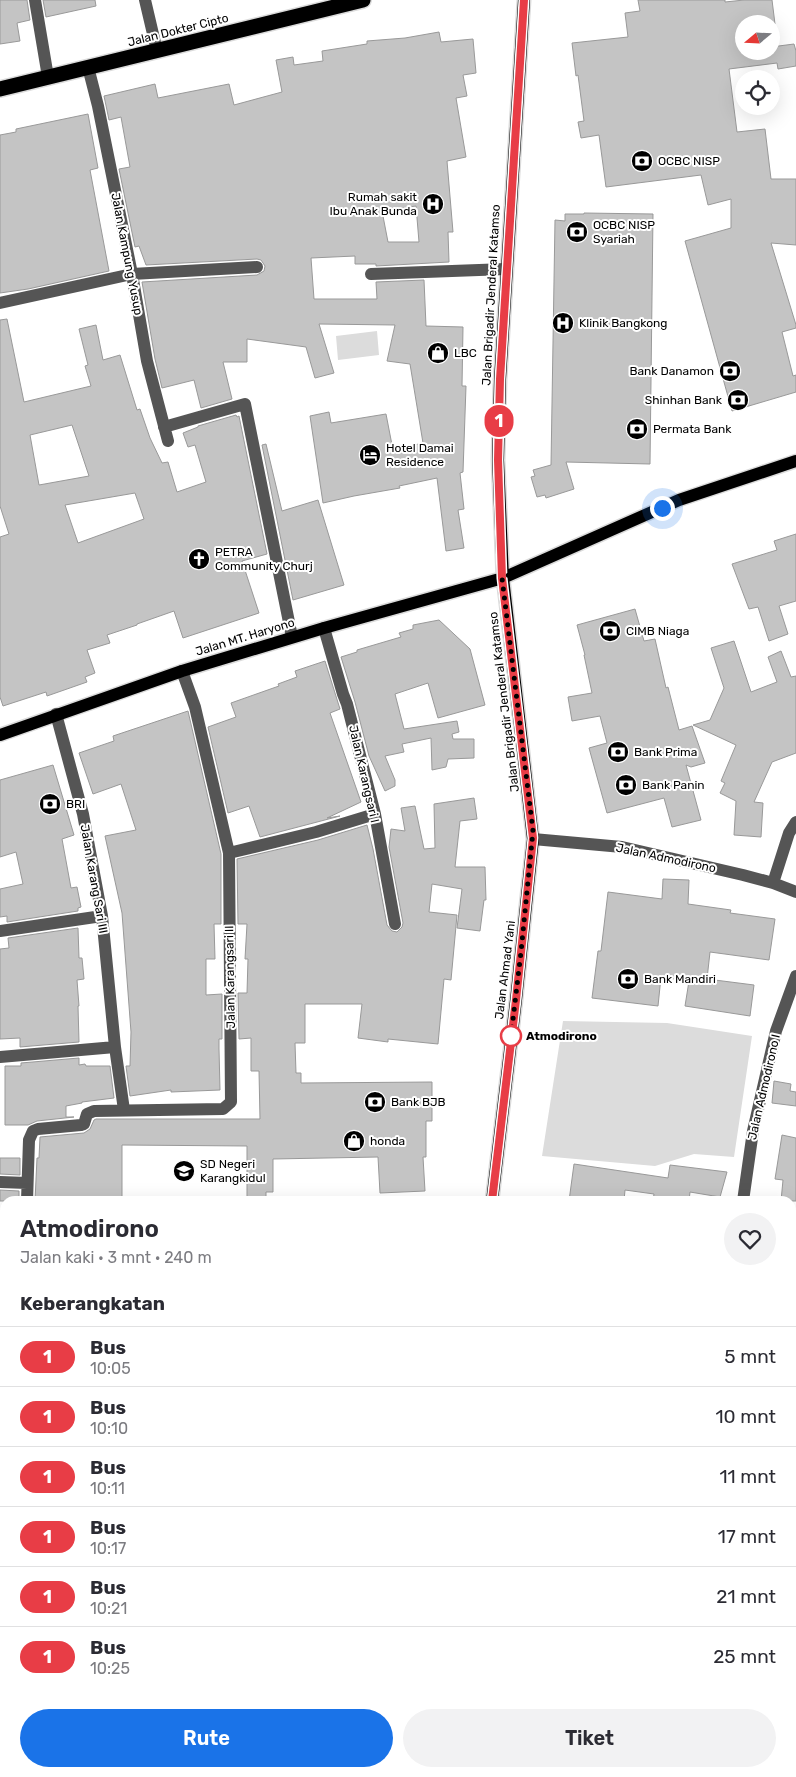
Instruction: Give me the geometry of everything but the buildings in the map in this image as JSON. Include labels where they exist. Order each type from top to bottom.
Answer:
[{"type":"highway","name":"Jalan Dokter Cipto","points":[[0,89],[363,0]]},
{"type":"main road","name":"Jalan Brigadir Jenderal Katamso","points":[[524,0],[506,269],[498,460],[502,578],[533,835]]},
{"type":"main road","name":"Jalan MT. Haryono","points":[[0,735],[182,671],[292,637],[502,578],[679,500],[796,461]]},
{"type":"main road","name":"Jalan Ahmad Yani","points":[[493,1196],[533,835]]},
{"type":"street","points":[[35,0],[48,77]]},
{"type":"street","points":[[145,0],[157,50]]},
{"type":"street","name":"Jalan Kampung Yusup","points":[[88,67],[98,106],[132,274],[147,361],[168,441]]},
{"type":"street","points":[[0,302],[132,274],[257,267]]},
{"type":"street","points":[[370,274],[506,269]]},
{"type":"street","points":[[164,427],[245,404],[292,637]]},
{"type":"street","name":"Jalan Karangsari I","points":[[324,628],[343,694],[348,704],[375,814],[395,924]]},
{"type":"street","name":"Jalan Karangsari II","points":[[124,1110],[223,1109],[231,1102],[229,853],[195,707],[182,671]]},
{"type":"street","name":"Jalan Karang Sari III","points":[[56,714],[83,814],[102,916],[115,1047],[124,1110]]},
{"type":"street","points":[[229,853],[316,832],[375,814]]},
{"type":"street","points":[[773,883],[789,833],[796,822]]},
{"type":"street","name":"Jalan Admodirono","points":[[533,835],[622,847],[773,883],[796,892]]},
{"type":"street","points":[[0,930],[102,916]]},
{"type":"street","name":"Jalan Admodirono I","points":[[744,1196],[753,1131],[776,1031],[796,976]]},
{"type":"street","points":[[0,1057],[115,1047]]},
{"type":"street","points":[[27,1196],[29,1140],[33,1131],[84,1124],[87,1114],[90,1112],[124,1110]]},
{"type":"street","points":[[0,1182],[27,1184]]},
{"type":"shaded area","points":[[377,331],[379,355],[338,360],[336,336]]},
{"type":"shaded area","points":[[563,1021],[667,1023],[752,1036],[734,1157],[694,1154],[655,1166],[542,1156]]},
{"type":"bus line","name":"1","points":[[493,1196],[533,838],[502,578],[498,460],[506,269],[524,0]]},
{"type":"place","name":"OCBC NISP","points":[[642,161]]},
{"type":"place","name":"Rumah sakit Ibu Anak Bunda","points":[[433,204]]},
{"type":"place","name":"OCBC NISP Syariah","points":[[577,232]]},
{"type":"place","name":"Klinik Bangkong","points":[[563,323]]},
{"type":"place","name":"LBC","points":[[438,353]]},
{"type":"place","name":"Bank Danamon","points":[[730,371]]},
{"type":"place","name":"Shinhan Bank","points":[[738,400]]},
{"type":"place","name":"Permata Bank","points":[[637,429]]},
{"type":"place","name":"Hotel Damai Residence","points":[[370,455]]},
{"type":"place","name":"PETRA Community Churj","points":[[199,559]]},
{"type":"place","name":"CIMB Niaga","points":[[610,631]]},
{"type":"place","name":"Bank Prima","points":[[618,752]]},
{"type":"place","name":"Bank Panin","points":[[626,785]]},
{"type":"place","name":"BRI","points":[[50,804]]},
{"type":"place","name":"Bank Mandiri","points":[[628,979]]},
{"type":"place","name":"Atmodirono","points":[[511,1036]]},
{"type":"place","name":"Bank BJB","points":[[375,1102]]},
{"type":"place","name":"honda","points":[[354,1141]]},
{"type":"place","name":"SD Negeri Karangkidul","points":[[184,1171]]},
{"type":"route","points":[[511,1036],[533,831],[502,578],[662,508]]}]
